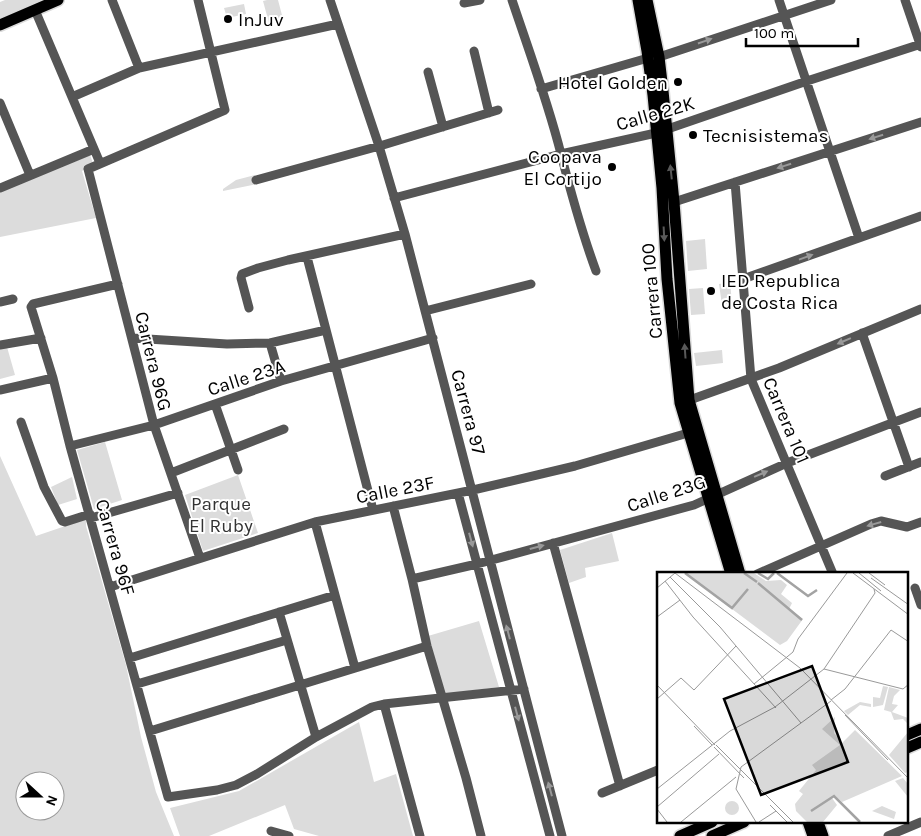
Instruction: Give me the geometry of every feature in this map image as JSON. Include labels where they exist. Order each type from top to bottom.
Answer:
[{"type":"main road","points":[[0,25],[58,0]]},
{"type":"main road","name":"Carrera 100","points":[[638,0],[653,57]]},
{"type":"main road","name":"Carrera 100","points":[[647,0],[661,131],[674,202],[688,433],[713,496],[739,572]]},
{"type":"main road","name":"Carrera 100","points":[[661,131],[667,279],[685,401],[713,496],[731,572]]},
{"type":"main road","points":[[908,735],[921,729]]},
{"type":"main road","points":[[908,748],[921,742]]},
{"type":"main road","points":[[680,836],[707,824]]},
{"type":"main road","points":[[712,836],[739,824]]},
{"type":"main road","points":[[809,824],[813,836]]},
{"type":"street","points":[[112,0],[139,68]]},
{"type":"street","points":[[35,10],[100,164],[225,110],[198,0]]},
{"type":"street","name":"Carrera 97","points":[[330,0],[379,146],[405,234],[562,836]]},
{"type":"street","points":[[464,3],[480,0]]},
{"type":"street","points":[[512,0],[542,89],[580,227],[596,271]]},
{"type":"street","points":[[779,0],[860,238]]},
{"type":"street","points":[[542,89],[653,57],[831,0]]},
{"type":"street","points":[[905,0],[921,45]]},
{"type":"street","points":[[72,97],[139,68],[338,24]]},
{"type":"street","name":"Calle 22K","points":[[394,198],[561,154],[661,131],[807,81],[921,45]]},
{"type":"street","points":[[474,50],[489,113]]},
{"type":"street","points":[[428,72],[443,127]]},
{"type":"street","points":[[0,103],[30,175]]},
{"type":"street","points":[[256,180],[379,146],[498,110]]},
{"type":"street","points":[[674,202],[920,125]]},
{"type":"street","points":[[0,188],[94,149]]},
{"type":"street","name":"Carrera 96G","points":[[100,164],[88,169],[154,425],[200,558]]},
{"type":"street","name":"Carrera 101","points":[[735,182],[751,378],[831,572]]},
{"type":"street","points":[[743,279],[921,216]]},
{"type":"street","points":[[249,308],[241,278],[242,274],[258,268],[405,234]]},
{"type":"street","points":[[307,257],[373,510]]},
{"type":"street","name":"Carrera 96F","points":[[118,284],[33,304],[31,307],[168,796],[217,790],[236,785],[316,737]]},
{"type":"street","points":[[425,311],[531,284]]},
{"type":"street","points":[[0,302],[13,299]]},
{"type":"street","points":[[685,401],[751,378],[921,309]]},
{"type":"street","points":[[132,338],[227,344],[270,343],[326,330]]},
{"type":"street","points":[[862,333],[909,467]]},
{"type":"street","points":[[0,345],[40,338]]},
{"type":"street","name":"Calle 23A","points":[[70,446],[154,425],[282,381],[433,338]]},
{"type":"street","points":[[270,343],[282,381]]},
{"type":"street","points":[[0,390],[52,378]]},
{"type":"street","points":[[215,404],[238,470]]},
{"type":"street","name":"Calle 23G","points":[[412,579],[477,564],[684,507],[787,463],[921,412]]},
{"type":"street","points":[[21,422],[44,487],[62,521],[65,522],[90,516],[178,493]]},
{"type":"street","points":[[171,473],[284,429]]},
{"type":"street","name":"Calle 23F","points":[[110,587],[315,522],[473,490],[575,466],[688,433]]},
{"type":"street","points":[[885,476],[921,462]]},
{"type":"street","points":[[458,493],[550,836]]},
{"type":"street","points":[[393,506],[427,646],[481,836]]},
{"type":"street","points":[[762,572],[871,524],[882,521],[907,527],[921,522]]},
{"type":"street","points":[[315,522],[355,668]]},
{"type":"street","points":[[553,543],[620,786]]},
{"type":"street","points":[[914,588],[921,605]]},
{"type":"street","points":[[130,658],[335,595]]},
{"type":"street","points":[[279,612],[316,737],[372,707],[384,704],[524,689]]},
{"type":"street","points":[[137,684],[287,640]]},
{"type":"street","points":[[150,731],[427,646]]},
{"type":"street","points":[[384,704],[420,836]]},
{"type":"street","points":[[602,793],[657,770]]},
{"type":"street","points":[[888,836],[921,822]]},
{"type":"street","points":[[271,831],[289,836]]},
{"type":"green space","points":[[5,0],[47,0],[0,19],[0,2]]},
{"type":"green space","points":[[278,0],[283,19],[269,23],[263,1]]},
{"type":"green space","points":[[244,4],[246,14],[227,18],[224,8]]},
{"type":"green space","points":[[90,155],[93,163],[82,171],[96,218],[0,237],[0,192]]},
{"type":"green space","points":[[255,175],[257,184],[223,191],[223,189],[236,180]]},
{"type":"green space","points":[[705,239],[707,269],[688,271],[686,241]]},
{"type":"green space","points":[[730,282],[732,303],[722,305],[719,284]]},
{"type":"green space","points":[[703,288],[705,314],[691,315],[689,289]]},
{"type":"green space","points":[[7,347],[15,375],[0,379],[0,349]]},
{"type":"green space","points":[[722,350],[723,363],[696,366],[694,353]]},
{"type":"green space","points":[[105,442],[122,500],[94,509],[77,450]]},
{"type":"green space","points":[[0,456],[36,536],[86,519],[86,526],[126,665],[141,737],[156,792],[174,836],[0,836]]},
{"type":"green space","name":"Parque El Ruby","points":[[238,475],[258,533],[203,551],[185,495]]},
{"type":"green space","points":[[72,477],[77,499],[58,505],[51,487]]},
{"type":"green space","points":[[612,533],[619,561],[585,568],[586,577],[569,583],[560,550]]},
{"type":"green space","points":[[479,621],[499,687],[445,694],[428,636]]},
{"type":"green space","points":[[359,722],[374,782],[396,774],[413,836],[319,836],[294,829],[285,805],[209,836],[180,836],[170,808],[239,791]]},
{"type":"place","name":"InJuv","points":[[228,19]]},
{"type":"place","name":"Hotel Golden","points":[[678,82]]},
{"type":"place","name":"Tecnisistemas","points":[[693,135]]},
{"type":"place","name":"Coopava El Cortijo","points":[[612,167]]},
{"type":"place","name":"IED Republica de Costa Rica","points":[[711,291]]}]
